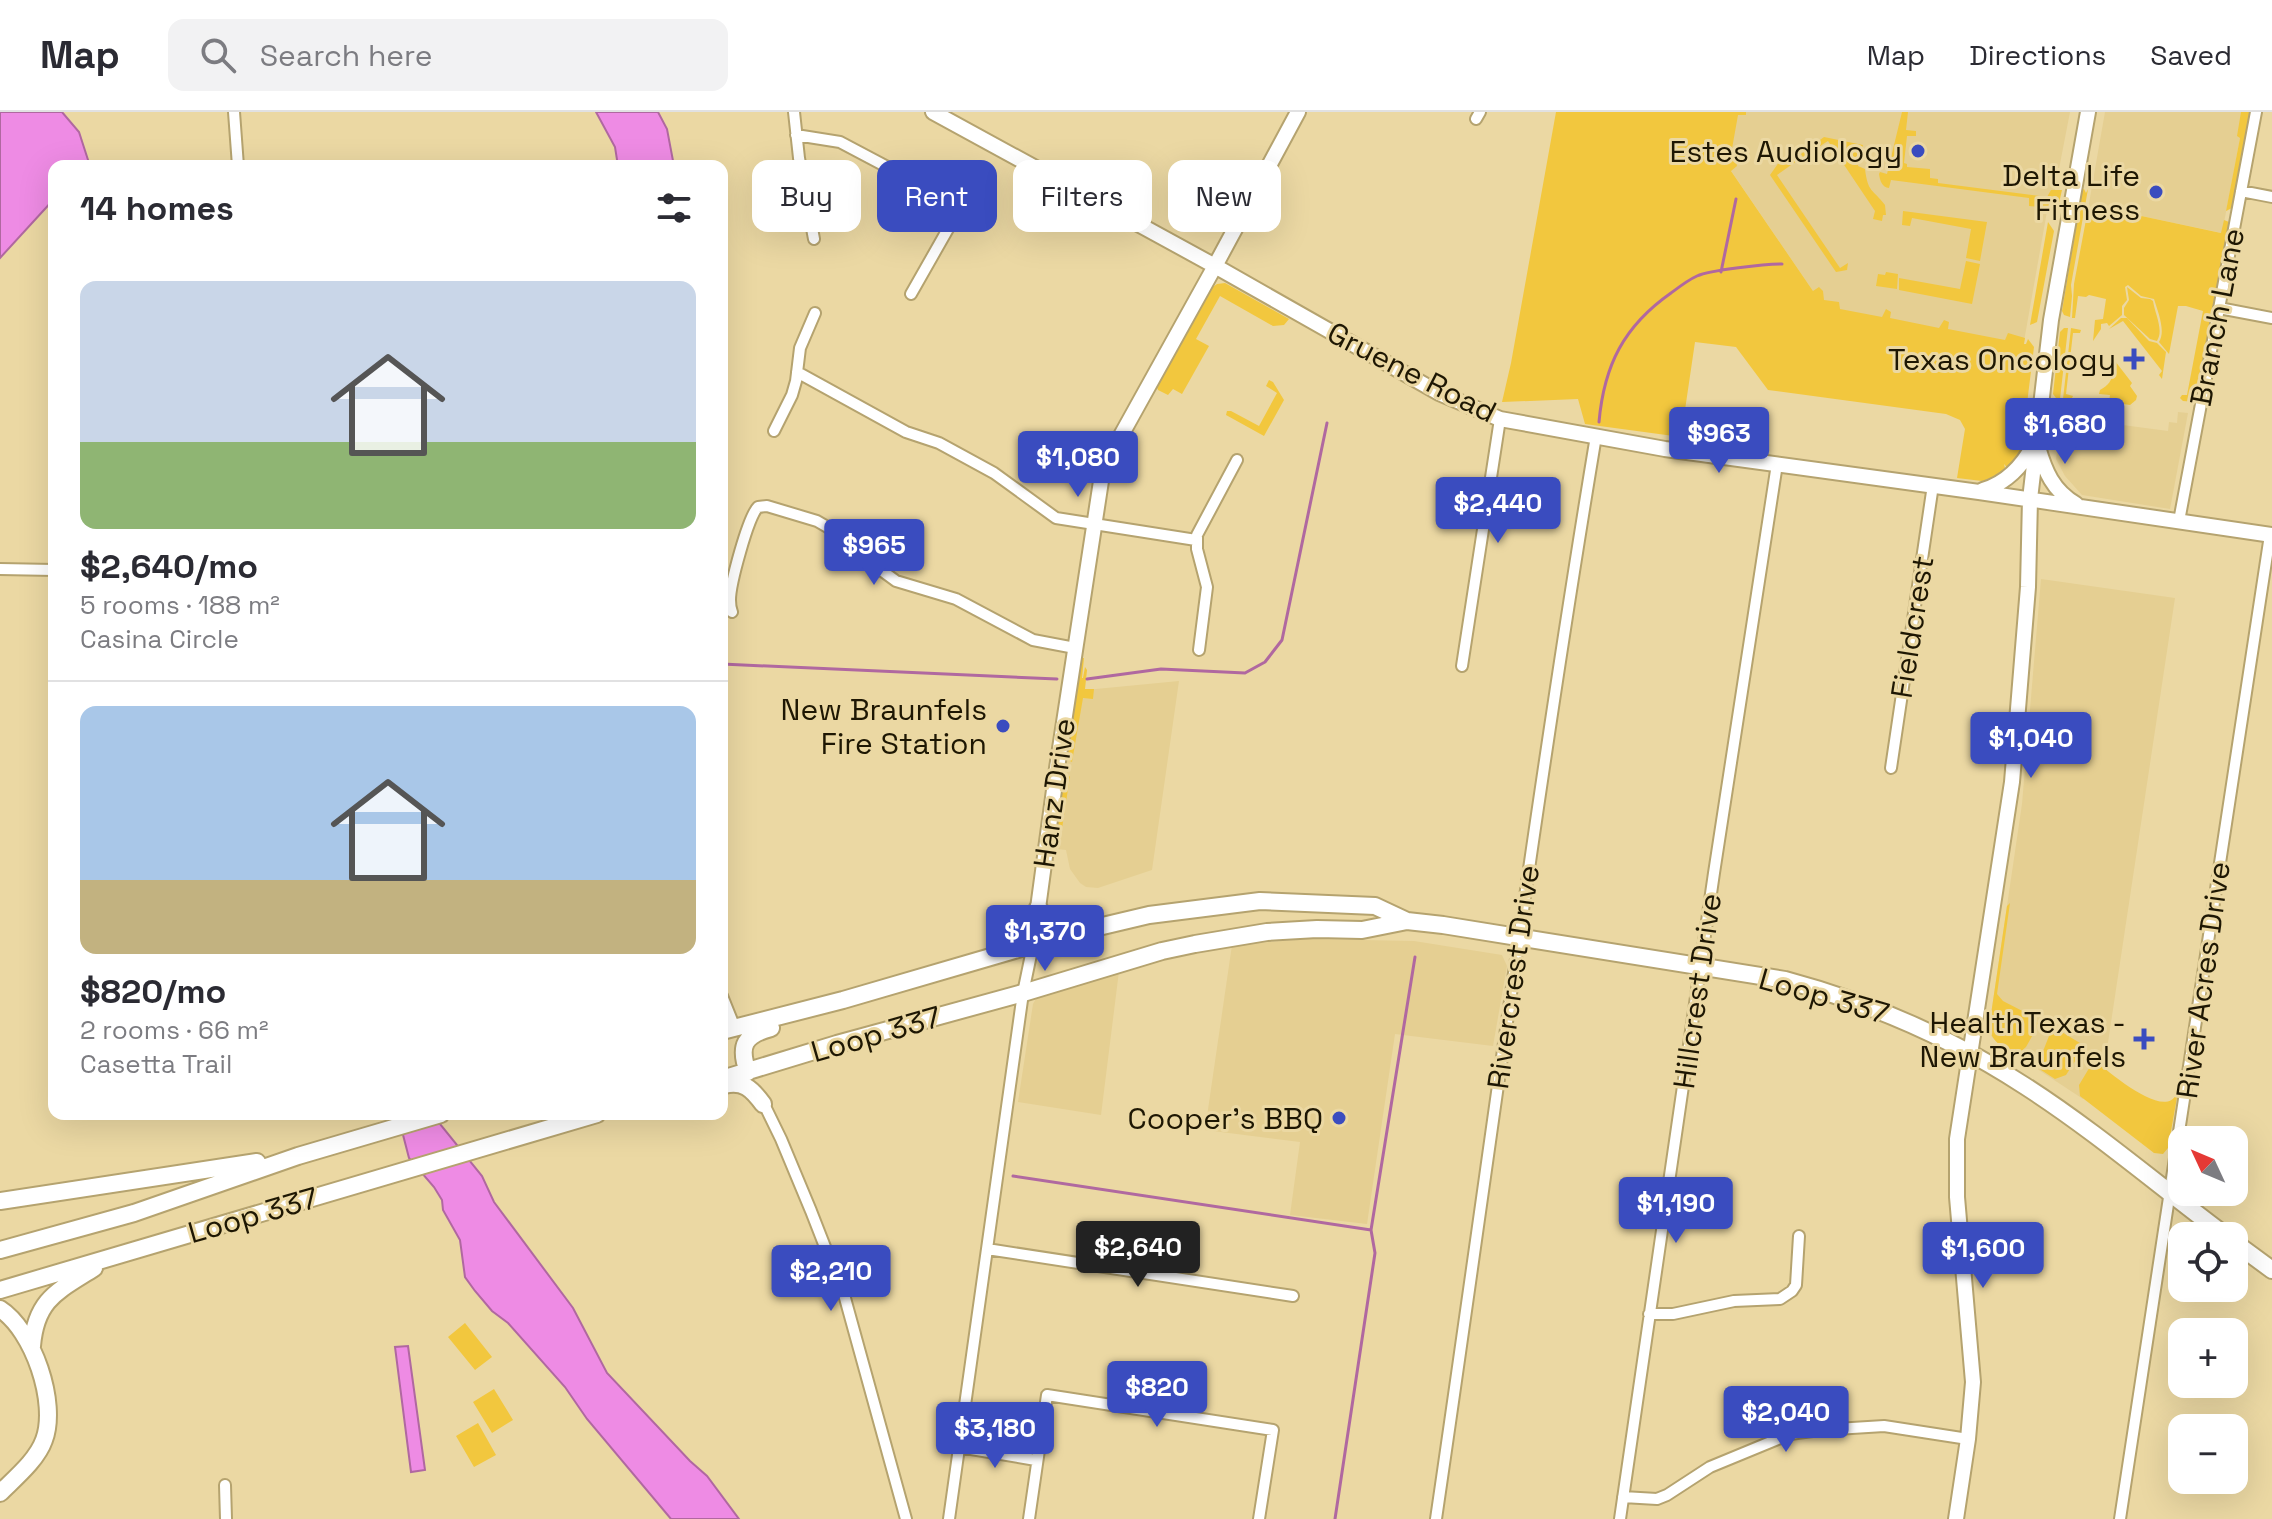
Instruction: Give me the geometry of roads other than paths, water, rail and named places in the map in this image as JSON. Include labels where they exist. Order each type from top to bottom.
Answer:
[{"type":"main road","name":"Loop 337","points":[[728,1030],[1073,933],[1149,915],[1260,901],[1375,906],[1407,921]]},
{"type":"main road","points":[[1038,908],[1049,922],[1073,933]]},
{"type":"main road","name":"Loop 337","points":[[728,1077],[1162,951],[1280,931],[1362,930],[1407,921],[1785,980],[1844,997],[1928,1031],[2029,1088],[2168,1192]]},
{"type":"main road","points":[[748,1072],[743,1053],[747,1039],[752,1035],[841,1008],[857,996]]},
{"type":"main road","points":[[763,1104],[765,1076],[774,1064]]},
{"type":"main road","points":[[728,1084],[735,1082],[747,1086],[763,1104]]},
{"type":"main road","name":"Loop 337","points":[[0,1250],[134,1213],[298,1156],[419,1120]]},
{"type":"main road","name":"Loop 337","points":[[0,1290],[575,1120]]},
{"type":"main road","points":[[0,1201],[298,1156]]},
{"type":"main road","name":"Loop 337","points":[[2186,1206],[2207,1222]]},
{"type":"main road","points":[[2248,1252],[2272,1270]]},
{"type":"main road","points":[[0,1493],[34,1457],[45,1439],[46,1397],[32,1346],[37,1316],[64,1287],[113,1257]]},
{"type":"main road","points":[[0,1309],[14,1320],[32,1346]]},
{"type":"street","points":[[234,112],[238,160]]},
{"type":"street","points":[[794,112],[814,239]]},
{"type":"street","name":"Gruene Road","points":[[933,112],[1439,393],[1500,419],[1665,449],[2271,535]]},
{"type":"street","name":"Hanz Drive","points":[[949,1519],[1099,482],[1109,454],[1298,112]]},
{"type":"street","points":[[1956,1519],[1973,1382],[1963,1278],[1957,1139],[2012,782],[2036,440],[2057,280],[2088,112]]},
{"type":"street","name":"Branch Lane","points":[[2179,521],[2256,112]]},
{"type":"street","points":[[796,135],[840,142],[961,206],[911,294]]},
{"type":"street","points":[[2241,191],[2272,197]]},
{"type":"street","points":[[2219,308],[2272,318]]},
{"type":"street","points":[[774,431],[792,395],[800,348],[815,313]]},
{"type":"street","points":[[797,372],[906,432],[939,443],[994,473],[1053,517],[1196,540]]},
{"type":"street","points":[[1462,666],[1500,419]]},
{"type":"street","name":"Rivercrest Drive","points":[[1436,1519],[1564,631],[1596,436]]},
{"type":"street","points":[[1979,492],[2011,475],[2036,440]]},
{"type":"street","points":[[2036,440],[2052,484],[2062,495],[2080,506]]},
{"type":"street","points":[[1199,650],[1207,587],[1196,540],[1237,460]]},
{"type":"street","name":"Hillcrest Drive","points":[[1620,1519],[1777,464]]},
{"type":"street","name":"Fieldcrest","points":[[1891,768],[1933,485]]},
{"type":"street","points":[[732,612],[731,591],[750,520],[758,507],[767,506],[809,518],[844,536],[896,581],[956,599],[1033,640],[1075,648]]},
{"type":"street","name":"River Acres Drive","points":[[2180,1126],[2271,535]]},
{"type":"street","points":[[0,569],[48,570]]},
{"type":"street","points":[[748,1072],[818,1226],[845,1298],[906,1519]]},
{"type":"street","name":"River Acres Drive","points":[[2120,1519],[2168,1206]]},
{"type":"street","points":[[1649,1314],[1673,1314],[1734,1301],[1780,1299],[1796,1285],[1799,1236]]},
{"type":"street","points":[[987,1249],[1293,1296]]},
{"type":"street","points":[[1029,1519],[1047,1395],[1273,1430],[1259,1519]]},
{"type":"street","points":[[1623,1497],[1657,1499],[1710,1467],[1790,1434],[1884,1426],[1968,1439]]},
{"type":"street","points":[[959,1447],[1036,1460]]},
{"type":"street","points":[[225,1485],[226,1519]]},
{"type":"waterway","points":[[1721,272],[1736,199]]},
{"type":"waterway","points":[[1599,422],[1606,382],[1619,348],[1655,306],[1697,276],[1782,264]]},
{"type":"waterway","points":[[1087,679],[1161,669],[1245,673],[1265,662],[1282,640],[1327,423]]},
{"type":"waterway","points":[[728,664],[1057,679]]},
{"type":"waterway","points":[[1371,1230],[1415,957]]},
{"type":"waterway","points":[[1013,1176],[1371,1230],[1375,1253],[1335,1519]]},
{"type":"place","name":"Estes Audiology","points":[[1918,151]]},
{"type":"place","name":"Delta Life Fitness","points":[[2156,192]]},
{"type":"place","name":"Texas Oncology","points":[[2134,359]]},
{"type":"place","name":"New Braunfels Fire Station","points":[[1003,726]]},
{"type":"place","name":"HealthTexas - New Braunfels","points":[[2144,1039]]},
{"type":"place","name":"Cooper's BBQ","points":[[1339,1118]]}]
